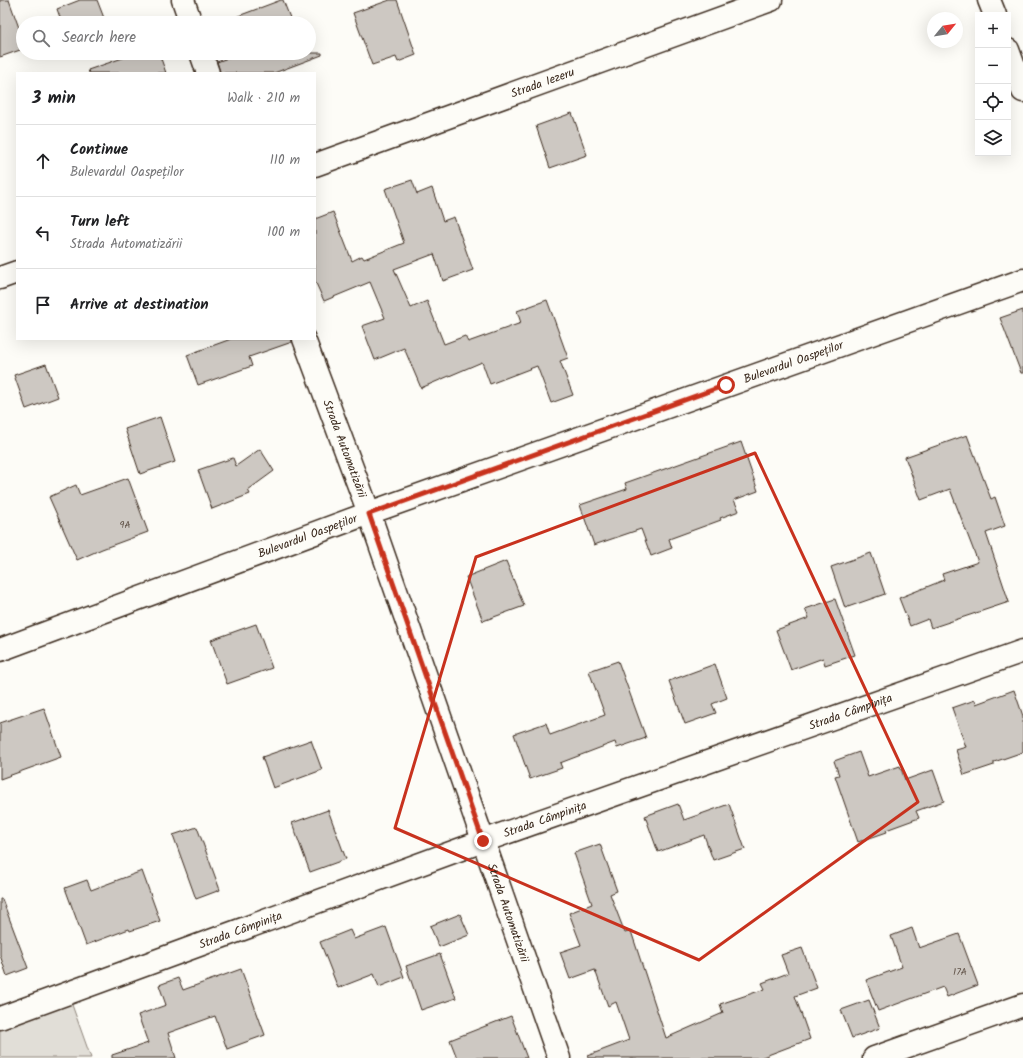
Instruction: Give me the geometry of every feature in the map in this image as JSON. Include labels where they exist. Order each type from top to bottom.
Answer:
[{"type":"street","points":[[183,0],[189,16]]},
{"type":"street","name":"Strada Iezeru","points":[[316,165],[771,0]]},
{"type":"street","points":[[989,0],[994,12]]},
{"type":"street","points":[[1011,58],[1023,91]]},
{"type":"street","points":[[204,60],[208,72]]},
{"type":"street","points":[[0,278],[16,272]]},
{"type":"street","name":"Bulevardul Oaspeților","points":[[0,650],[369,514],[1023,280]]},
{"type":"street","name":"Strada Automatizării","points":[[304,340],[369,514],[559,1058]]},
{"type":"street","name":"Strada Câmpinița","points":[[0,1018],[483,841],[1023,651]]},
{"type":"street","points":[[874,1058],[1023,1004]]},
{"type":"highlighted area","points":[[755,453],[918,802],[699,960],[395,828],[476,557]]},
{"type":"shaded area","points":[[71,1002],[91,1058],[0,1058],[0,1028]]},
{"type":"building","points":[[0,0],[9,0],[16,20],[16,51],[0,57]]},
{"type":"building","points":[[80,0],[97,0],[103,16],[60,16],[57,9]]},
{"type":"building","points":[[283,0],[289,16],[238,16]]},
{"type":"building","points":[[390,0],[397,0],[416,55],[398,62],[396,57],[372,65],[353,13]]},
{"type":"building","points":[[316,53],[322,53],[322,55],[316,57]]},
{"type":"building","points":[[117,60],[161,60],[166,72],[89,72],[88,70]]},
{"type":"building","points":[[222,60],[309,60],[277,72],[220,72],[217,62]]},
{"type":"building","points":[[572,113],[587,155],[550,168],[536,126]]},
{"type":"building","points":[[412,180],[417,194],[432,188],[443,221],[454,217],[473,270],[443,281],[434,254],[394,269],[411,308],[427,301],[444,344],[465,336],[468,342],[521,323],[517,311],[547,300],[568,358],[560,361],[573,395],[551,403],[537,366],[490,384],[482,362],[421,388],[404,348],[375,360],[362,326],[385,318],[370,282],[324,301],[316,283],[316,219],[333,212],[352,261],[362,256],[364,259],[404,243],[385,189]]},
{"type":"building","points":[[1023,310],[1023,373],[1021,373],[1000,318]]},
{"type":"building","points":[[228,340],[292,340],[292,342],[249,357],[252,366],[198,385],[187,355]]},
{"type":"building","points":[[46,364],[58,397],[26,409],[14,375]]},
{"type":"building","points":[[160,417],[175,462],[140,474],[125,429]]},
{"type":"building","points":[[967,435],[991,499],[995,497],[1005,526],[986,533],[1009,602],[931,628],[928,619],[910,626],[899,598],[944,580],[942,574],[978,562],[950,489],[921,500],[905,457]]},
{"type":"building","points":[[741,442],[758,491],[734,500],[739,511],[720,518],[721,520],[669,539],[672,548],[651,556],[641,529],[594,545],[580,505],[627,489],[625,483]]},
{"type":"building","points":[[260,449],[274,471],[248,490],[250,494],[212,509],[198,470],[233,458],[236,466]]},
{"type":"building","points":[[128,478],[148,532],[77,560],[49,497],[76,485],[80,495]]},
{"type":"building","points":[[871,553],[885,594],[845,608],[831,567]]},
{"type":"building","points":[[506,561],[524,606],[483,621],[466,577]]},
{"type":"building","points":[[835,599],[855,655],[825,665],[823,658],[791,670],[776,630],[809,618],[805,609]]},
{"type":"building","points":[[256,624],[272,668],[227,684],[211,640]]},
{"type":"building","points":[[618,661],[646,738],[617,748],[615,742],[560,763],[562,768],[530,779],[514,734],[546,723],[550,735],[605,715],[589,671]]},
{"type":"building","points":[[715,664],[727,698],[712,704],[716,713],[685,724],[669,681]]},
{"type":"building","points":[[1014,690],[1023,716],[1023,752],[994,762],[994,765],[964,775],[956,750],[966,747],[952,708],[975,700],[976,704]]},
{"type":"building","points":[[44,708],[61,757],[0,779],[0,723]]},
{"type":"building","points":[[311,740],[322,770],[273,788],[262,757]]},
{"type":"building","points":[[859,752],[868,777],[900,766],[905,780],[933,770],[944,801],[916,811],[919,818],[886,830],[887,832],[858,842],[835,776],[839,775],[834,761]]},
{"type":"building","points":[[678,804],[684,820],[729,804],[745,849],[713,860],[704,835],[658,852],[645,816]]},
{"type":"building","points":[[328,810],[346,859],[310,872],[292,823]]},
{"type":"building","points":[[197,827],[220,890],[196,899],[173,835]]},
{"type":"building","points":[[600,844],[617,891],[610,894],[625,933],[631,931],[666,1038],[723,1013],[720,1004],[765,989],[762,983],[788,973],[781,955],[802,948],[817,988],[795,996],[810,1039],[760,1058],[588,1058],[587,1056],[629,1040],[616,1002],[608,1006],[595,970],[570,979],[560,952],[581,945],[569,913],[592,904],[574,853]]},
{"type":"building","points":[[142,871],[160,921],[130,931],[129,929],[86,945],[65,888],[87,880],[91,890]]},
{"type":"building","points":[[0,899],[2,899],[28,968],[7,976],[0,955]]},
{"type":"building","points":[[460,914],[469,935],[439,947],[430,926]]},
{"type":"building","points":[[386,927],[404,977],[379,987],[374,974],[338,988],[320,942],[350,930],[354,939]]},
{"type":"building","points":[[912,928],[919,948],[959,934],[978,985],[947,997],[943,987],[878,1011],[866,980],[902,967],[891,936]]},
{"type":"building","points":[[440,954],[456,998],[421,1010],[406,966]]},
{"type":"building","points":[[241,969],[265,1035],[227,1049],[215,1016],[168,1033],[176,1058],[112,1058],[112,1055],[148,1043],[138,1015],[166,1005],[159,985],[178,978],[183,990]]},
{"type":"building","points":[[869,1000],[880,1028],[852,1038],[841,1010]]},
{"type":"building","points":[[511,1016],[527,1058],[457,1058],[450,1040]]},
{"type":"route","points":[[483,841],[369,514],[726,385]]}]
